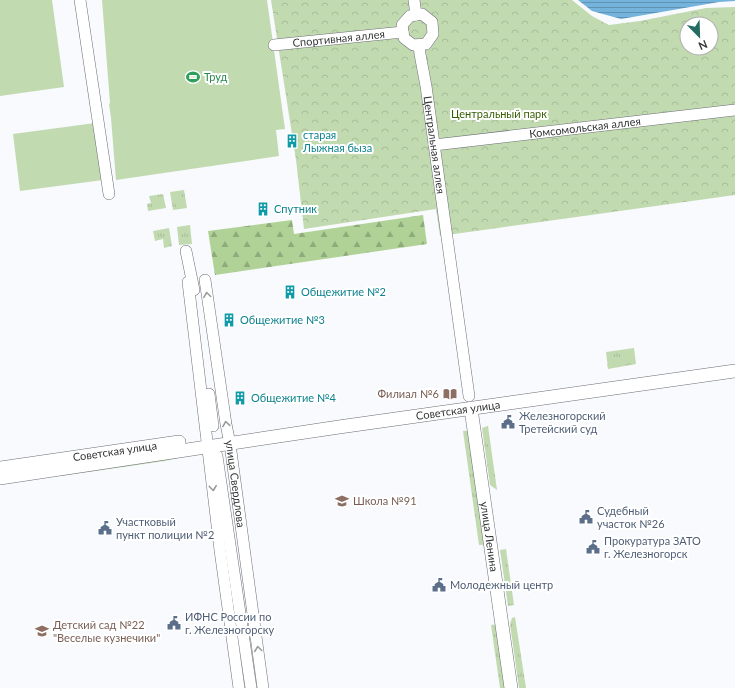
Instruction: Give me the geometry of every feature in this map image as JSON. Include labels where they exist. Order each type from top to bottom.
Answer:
[{"type":"main road","name":"Советская улица","points":[[0,478],[339,427],[470,402],[735,371]]},
{"type":"main road","name":"улица Ленина","points":[[470,402],[511,688]]},
{"type":"main road","name":"Советская улица","points":[[0,468],[211,447]]},
{"type":"street","points":[[80,0],[109,194]]},
{"type":"street","points":[[414,0],[416,15]]},
{"type":"street","points":[[422,14],[432,22],[433,34],[426,44],[414,45],[404,38],[403,32],[402,25],[410,16],[422,14]]},
{"type":"street","name":"Спортивная аллея","points":[[274,45],[403,32]]},
{"type":"street","name":"Центральная аллея","points":[[419,45],[426,86],[447,244]]},
{"type":"street","name":"Комсомольская аллея","points":[[434,145],[735,110]]},
{"type":"street","name":"улица Ленина","points":[[447,244],[470,402]]},
{"type":"street","points":[[186,252],[192,282],[213,426]]},
{"type":"street","name":"улица Свердлова","points":[[205,280],[230,444],[263,688]]},
{"type":"street","name":"улица Свердлова","points":[[188,282],[211,447],[220,550],[239,688]]},
{"type":"street","points":[[211,447],[251,688]]},
{"type":"green space","points":[[0,0],[52,0],[64,87],[0,96]]},
{"type":"green space","name":"Труд","points":[[102,0],[267,0],[285,129],[276,130],[279,156],[116,180]]},
{"type":"green space","name":"Центральный парк","points":[[271,0],[572,0],[592,16],[609,25],[640,21],[706,8],[735,7],[735,195],[440,236],[436,209],[304,229],[296,160]]},
{"type":"green space","points":[[95,123],[103,180],[20,191],[13,134]]},
{"type":"green space","points":[[184,190],[187,208],[173,210],[170,192]]},
{"type":"green space","points":[[163,194],[166,208],[148,211],[147,204],[151,203],[149,196]]},
{"type":"green space","points":[[423,215],[427,244],[215,275],[208,231],[292,220],[294,234]]},
{"type":"green space","points":[[190,225],[192,244],[179,245],[177,227]]},
{"type":"green space","points":[[169,228],[172,246],[164,248],[163,239],[155,241],[153,231]]},
{"type":"green space","points":[[634,348],[636,364],[608,369],[606,352]]},
{"type":"green space","points":[[488,426],[497,490],[490,485],[482,428]]},
{"type":"green space","points":[[472,430],[488,544],[479,545],[463,431]]},
{"type":"green space","points":[[191,455],[165,461],[61,476],[61,472]]},
{"type":"green space","points":[[506,549],[514,605],[508,606],[500,550]]},
{"type":"green space","points":[[515,617],[526,688],[519,688],[510,624],[512,618]]},
{"type":"green space","points":[[499,624],[508,688],[500,688],[491,625]]},
{"type":"water","points":[[578,0],[735,1],[719,2],[621,19],[592,11]]},
{"type":"place","name":"Труд","points":[[193,77]]},
{"type":"place","name":"старая Лыжная быза","points":[[292,141]]},
{"type":"place","name":"Спутник","points":[[263,209]]},
{"type":"place","name":"Общежитие №2","points":[[290,292]]},
{"type":"place","name":"Общежитие №3","points":[[229,320]]},
{"type":"place","name":"Филиал №6","points":[[450,394]]},
{"type":"place","name":"Общежитие №4","points":[[240,398]]},
{"type":"place","name":"Железногорский Третейский суд","points":[[508,422]]},
{"type":"place","name":"Школа №91","points":[[342,501]]},
{"type":"place","name":"Судебный участок №26","points":[[586,517]]},
{"type":"place","name":"Участковый пункт полиции №2","points":[[105,528]]},
{"type":"place","name":"Прокуратура ЗАТО г. Железногорск","points":[[593,547]]},
{"type":"place","name":"Молодежный центр","points":[[439,585]]},
{"type":"place","name":"ИФНС России по г. Железногорску","points":[[174,623]]},
{"type":"place","name":"Детский сад №22 \"Веселые кузнечики\"","points":[[42,631]]}]
